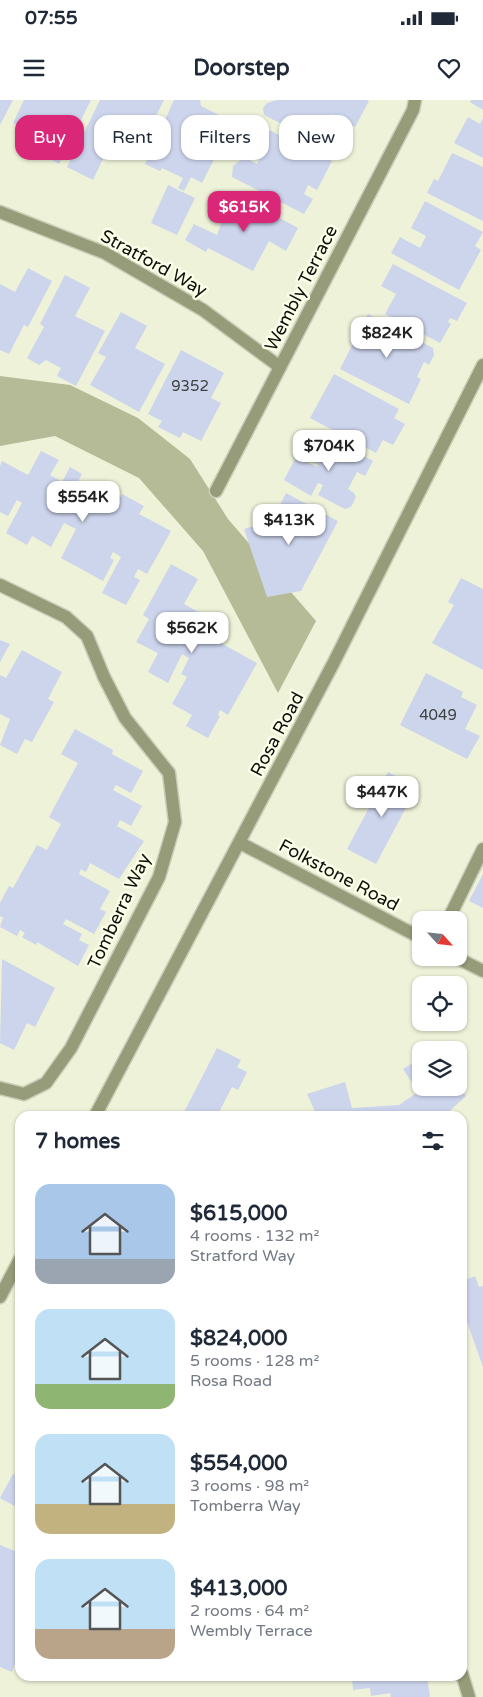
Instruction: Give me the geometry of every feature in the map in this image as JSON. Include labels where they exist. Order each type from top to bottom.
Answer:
[{"type":"street","name":"Wembly Terrace","points":[[216,491],[413,110],[414,100]]},
{"type":"street","name":"Stratford Way","points":[[0,212],[105,253],[203,310],[280,367]]},
{"type":"street","name":"Rosa Road","points":[[98,1111],[334,662],[483,365]]},
{"type":"street","name":"Tomberra Way","points":[[0,585],[66,616],[87,636],[104,677],[125,718],[169,774],[175,822],[159,877],[71,1048],[46,1083],[39,1087],[24,1094],[0,1088]]},
{"type":"street","name":"Folkstone Road","points":[[240,842],[412,933]]},
{"type":"street","points":[[452,911],[483,849]]},
{"type":"street","points":[[468,964],[483,971]]},
{"type":"street","points":[[0,1297],[15,1268]]},
{"type":"street","points":[[464,1681],[469,1697]]},
{"type":"green space","points":[[0,376],[70,385],[138,418],[190,459],[228,519],[316,621],[278,693],[203,551],[139,478],[55,436],[0,446]]},
{"type":"building","points":[[0,100],[13,100],[0,125]]},
{"type":"building","points":[[24,100],[91,100],[84,115],[17,115]]},
{"type":"building","points":[[100,100],[164,100],[156,115],[94,115],[94,160],[102,160],[93,180],[67,167],[70,160],[84,160],[84,132]]},
{"type":"building","points":[[174,100],[200,100],[201,106],[219,115],[181,115],[181,160],[214,160],[202,183],[191,177],[184,191],[178,188],[183,178],[162,168],[160,171],[145,164],[147,160],[171,160],[171,115],[167,115]]},
{"type":"building","points":[[277,100],[369,101],[355,127],[353,126],[353,115],[279,115],[279,123],[269,118],[269,115],[264,115],[263,108],[267,103]]},
{"type":"building","points":[[471,100],[483,100],[483,110],[470,102]]},
{"type":"building","points":[[468,117],[480,124],[483,118],[483,158],[454,143]]},
{"type":"building","points":[[269,130],[279,135],[279,160],[332,161],[317,190],[308,185],[304,194],[313,199],[304,214],[232,177],[233,166],[240,160],[250,160],[257,164],[259,160],[269,160]]},
{"type":"building","points":[[452,153],[483,167],[483,221],[427,193],[434,179],[438,181]]},
{"type":"building","points":[[52,160],[61,160],[59,164]]},
{"type":"building","points":[[168,185],[195,198],[177,235],[151,223]]},
{"type":"building","points":[[238,196],[298,228],[286,251],[269,241],[253,271],[208,248],[206,252],[185,240],[194,224],[217,235],[230,198]]},
{"type":"building","points":[[425,201],[483,232],[475,246],[481,250],[459,290],[391,253],[400,237],[420,248],[426,236],[411,228]]},
{"type":"building","points":[[393,264],[467,303],[457,321],[450,318],[448,322],[451,324],[440,343],[385,314],[396,294],[381,286]]},
{"type":"building","points":[[28,268],[52,281],[28,327],[24,325],[9,354],[0,350],[0,284],[15,292]]},
{"type":"building","points":[[65,275],[90,288],[75,316],[105,331],[76,386],[57,376],[61,368],[46,360],[39,365],[27,358],[44,327],[40,324]]},
{"type":"building","points":[[121,312],[147,326],[135,348],[165,364],[139,412],[90,385],[106,357],[98,353]]},
{"type":"building","points":[[368,314],[433,348],[434,355],[429,365],[424,362],[417,377],[421,379],[409,404],[340,369]]},
{"type":"building","points":[[181,350],[224,373],[211,398],[221,403],[201,441],[183,432],[180,438],[158,427],[162,421],[148,414]]},
{"type":"building","points":[[334,374],[399,409],[394,418],[405,424],[393,445],[383,440],[376,453],[310,418]]},
{"type":"building","points":[[322,434],[373,461],[365,476],[357,472],[348,489],[356,497],[351,507],[345,509],[318,495],[323,485],[318,483],[311,496],[284,480],[296,457],[317,467],[318,464],[308,459]]},
{"type":"building","points":[[41,451],[59,460],[50,475],[62,482],[70,467],[82,474],[76,485],[88,492],[94,482],[121,497],[122,494],[144,506],[139,514],[171,531],[147,574],[138,569],[134,577],[140,580],[126,605],[102,593],[121,557],[113,552],[110,558],[114,560],[103,581],[61,558],[76,529],[64,523],[51,547],[32,536],[27,545],[6,533],[22,503],[17,500],[8,516],[0,512],[0,466],[2,461],[28,475]]},
{"type":"building","points":[[286,493],[338,521],[301,591],[267,597],[244,529],[263,523],[268,529]]},
{"type":"building","points":[[171,564],[198,579],[184,604],[211,619],[203,633],[257,663],[228,715],[220,710],[218,715],[220,716],[208,738],[186,726],[192,715],[172,704],[187,677],[181,674],[189,658],[182,654],[168,683],[148,672],[158,653],[136,642],[149,619],[143,615]]},
{"type":"building","points":[[461,578],[483,589],[483,670],[432,643],[454,605],[448,602]]},
{"type":"building","points":[[0,640],[10,644],[0,662]]},
{"type":"building","points":[[22,650],[62,672],[48,699],[54,702],[32,742],[25,739],[17,754],[0,745],[10,719],[0,714],[0,675],[6,678]]},
{"type":"building","points":[[426,673],[463,692],[461,697],[477,705],[465,729],[480,736],[467,759],[400,725]]},
{"type":"building","points":[[75,729],[113,750],[112,754],[143,771],[131,793],[116,785],[113,790],[142,806],[131,826],[120,820],[117,826],[144,841],[119,879],[90,863],[86,872],[81,869],[79,874],[110,891],[100,909],[106,912],[94,934],[66,919],[63,924],[82,934],[79,940],[89,945],[78,966],[37,942],[36,945],[22,937],[25,933],[20,930],[17,936],[0,927],[3,918],[0,916],[0,903],[9,886],[13,888],[37,845],[47,850],[61,824],[49,817],[78,763],[61,754]]},
{"type":"building","points":[[388,772],[417,787],[376,864],[347,849]]},
{"type":"building","points":[[483,874],[483,908],[469,901]]},
{"type":"building","points":[[2,959],[55,988],[35,1027],[27,1023],[14,1050],[0,1043]]},
{"type":"building","points":[[217,1048],[241,1060],[237,1067],[247,1072],[238,1090],[232,1087],[220,1111],[185,1111]]},
{"type":"building","points":[[412,1064],[412,1083],[403,1069]]},
{"type":"building","points":[[345,1082],[352,1108],[399,1105],[412,1096],[466,1096],[450,1111],[315,1111],[307,1094]]},
{"type":"building","points":[[475,1276],[479,1287],[483,1286],[483,1367],[467,1322],[467,1279]]},
{"type":"building","points":[[13,1474],[15,1475],[15,1506],[0,1498]]},
{"type":"building","points":[[0,1545],[15,1551],[15,1664],[12,1672],[0,1667]]},
{"type":"building","points":[[352,1681],[428,1681],[430,1697],[391,1697],[390,1693],[371,1696],[370,1688],[353,1690]]}]
